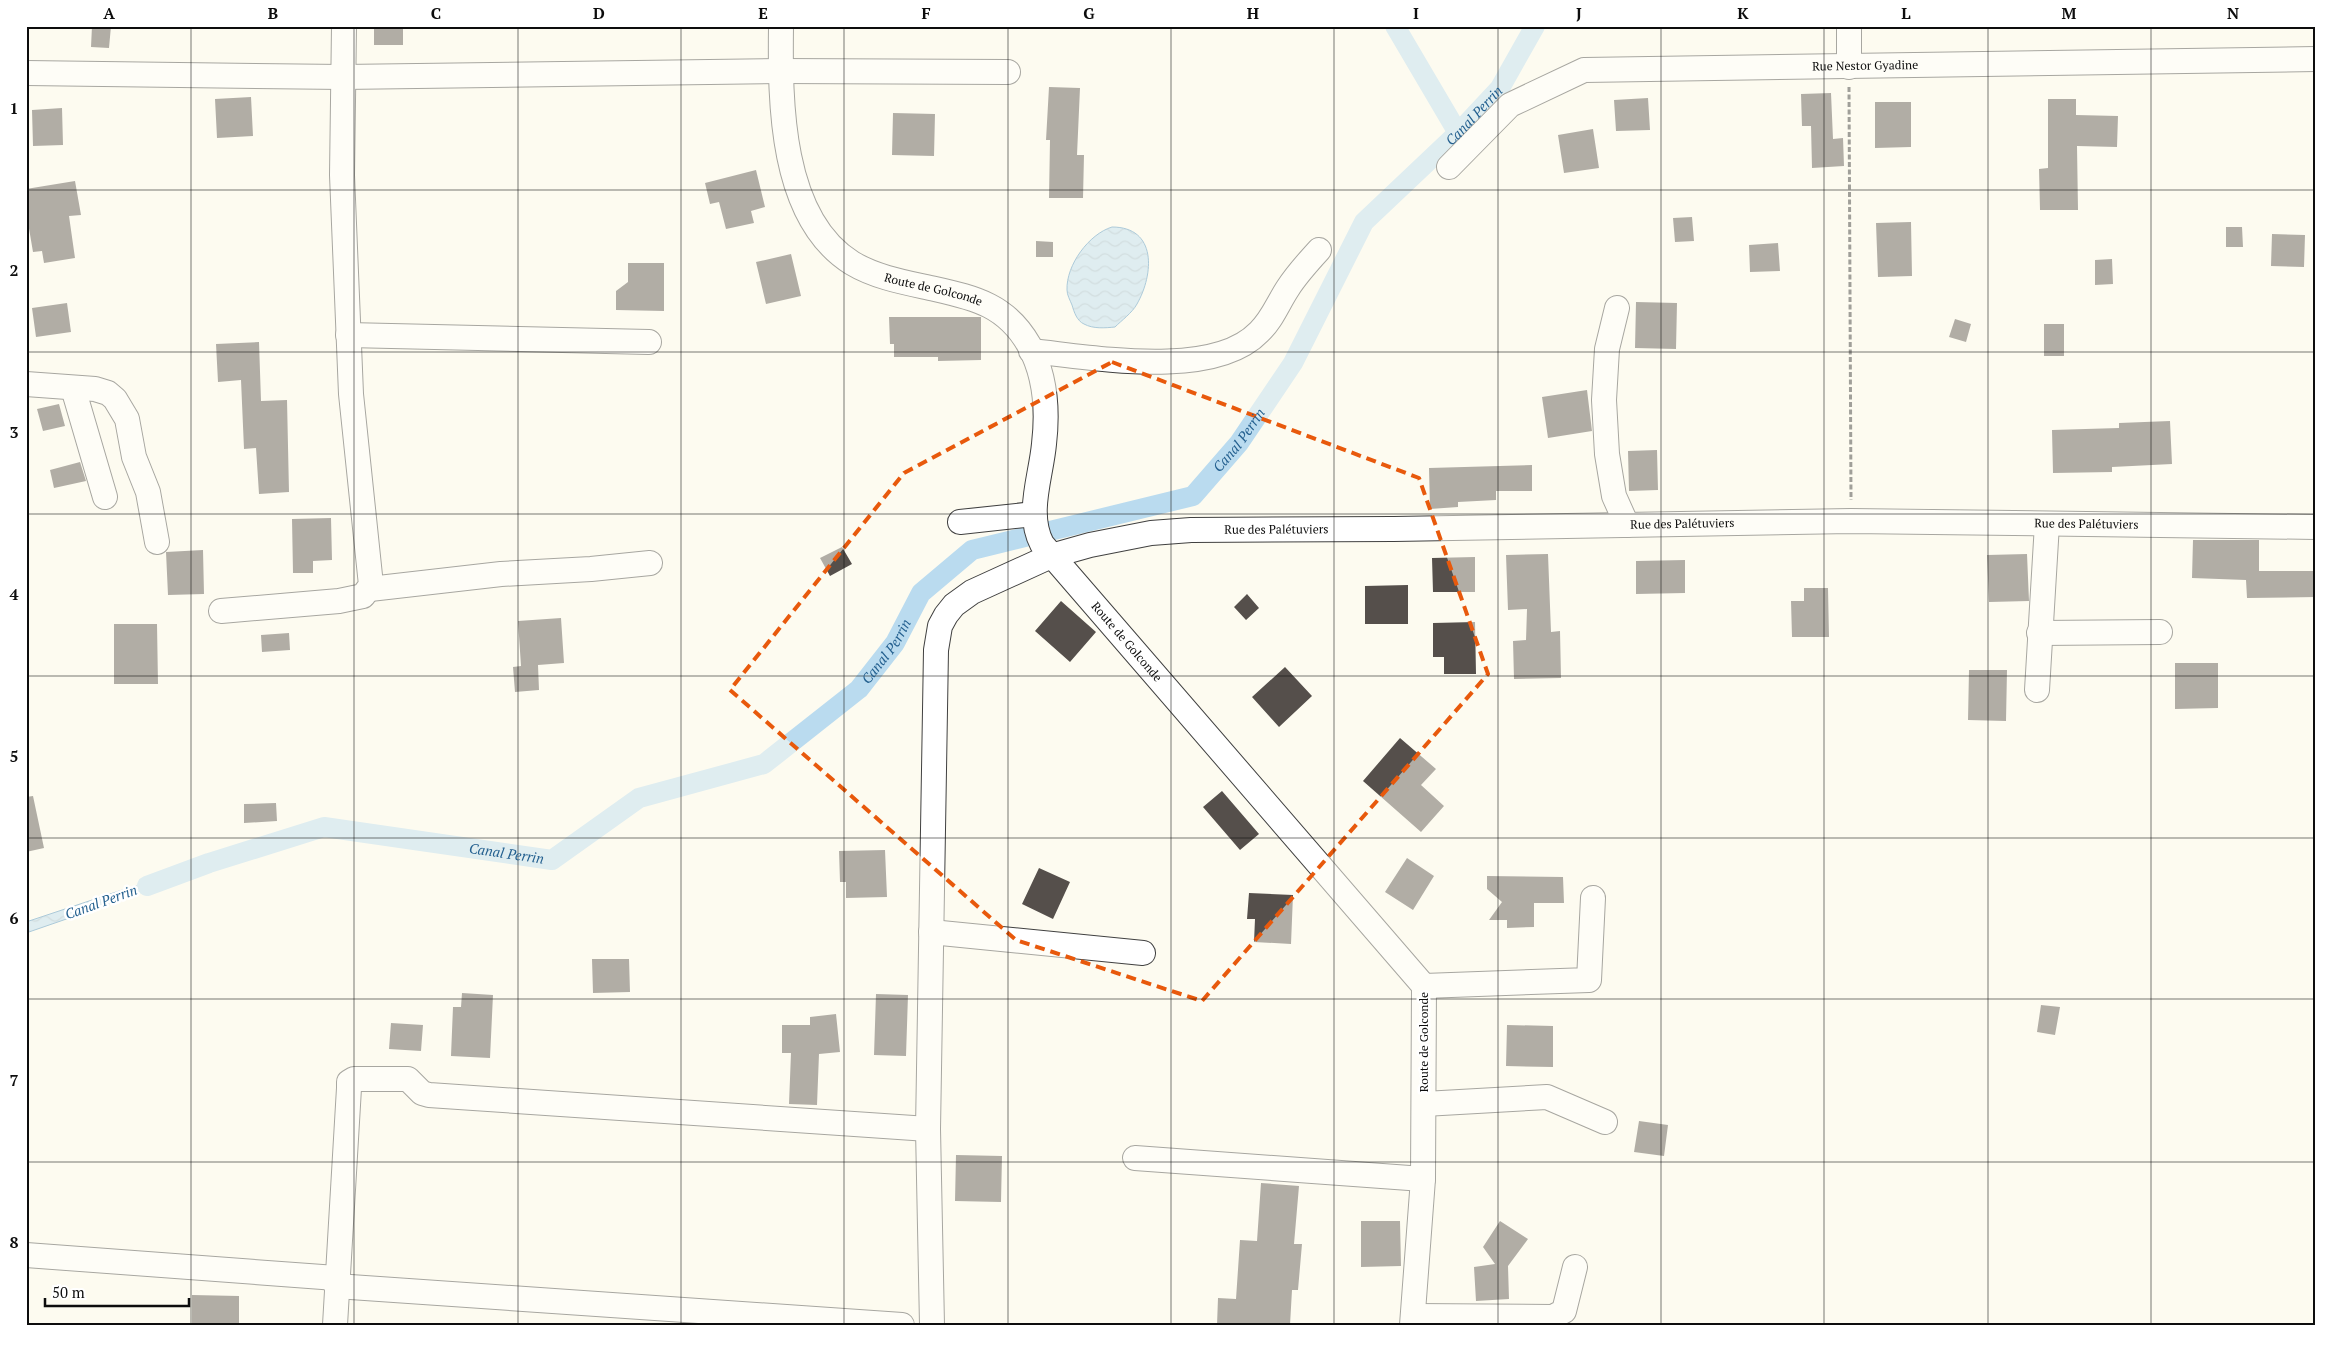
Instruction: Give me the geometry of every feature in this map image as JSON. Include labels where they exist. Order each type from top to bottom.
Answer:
[{"type":"street","points":[[344,26],[342,176],[348,335],[357,462],[370,562],[370,589]]},
{"type":"street","name":"Route de Golconde","points":[[781,26],[780,71],[793,175],[806,209],[820,232],[853,263],[878,274],[967,296],[988,304],[1003,313],[1017,327],[1038,364],[1045,390],[1044,444],[1034,514],[1038,537],[1051,556],[1424,986],[1423,1179],[1412,1320]]},
{"type":"street","points":[[1849,26],[1849,67]]},
{"type":"street","name":"Rue Nestor Gyadine","points":[[1449,167],[1510,105],[1584,70],[2316,59]]},
{"type":"street","points":[[26,73],[343,78],[780,71],[1008,72]]},
{"type":"street","points":[[1031,351],[1149,362],[1202,358],[1223,354],[1250,341],[1260,332],[1301,270],[1319,250]]},
{"type":"street","points":[[1617,308],[1607,349],[1604,400],[1607,454],[1614,496],[1627,525]]},
{"type":"street","points":[[348,335],[649,342]]},
{"type":"street","points":[[26,384],[95,389],[108,393],[122,409],[136,462],[148,492],[157,542]]},
{"type":"street","points":[[72,388],[105,497]]},
{"type":"street","points":[[960,522],[1034,514]]},
{"type":"street","name":"Rue des Palétuviers","points":[[932,1325],[928,1129],[936,668],[940,626],[946,615],[963,598],[1051,556],[1128,537],[1191,530],[1852,521],[2316,527]]},
{"type":"street","points":[[2036,690],[2047,524]]},
{"type":"street","points":[[221,611],[339,600],[363,596],[370,589],[473,577],[591,570],[650,563]]},
{"type":"street","points":[[2039,633],[2160,632]]},
{"type":"street","points":[[1424,986],[1588,980],[1592,898]]},
{"type":"street","points":[[931,932],[1143,953]]},
{"type":"street","points":[[335,1325],[349,1082],[354,1078],[408,1080],[422,1093],[429,1095],[928,1129]]},
{"type":"street","points":[[1424,1104],[1547,1097],[1605,1122]]},
{"type":"street","points":[[1136,1158],[1423,1179]]},
{"type":"street","points":[[26,1254],[336,1282],[902,1325]]},
{"type":"street","points":[[1412,1320],[1553,1317],[1561,1315],[1564,1311],[1574,1267]]},
{"type":"path","points":[[1849,67],[1852,521]]},
{"type":"highlighted area","points":[[1112,362],[1419,478],[1488,674],[1202,1001],[1016,940],[730,690],[904,473]]},
{"type":"water","points":[[1112,227],[1127,229],[1137,235],[1144,243],[1148,254],[1147,279],[1135,307],[1115,327],[1091,327],[1079,321],[1076,316],[1067,290],[1068,280],[1075,261],[1087,243],[1095,236]]},
{"type":"water","points":[[173,877],[104,906],[26,933],[26,922],[125,889]]},
{"type":"building","points":[[92,26],[111,26],[109,48],[91,47]]},
{"type":"building","points":[[374,26],[403,26],[403,45],[374,45]]},
{"type":"building","points":[[1049,87],[1080,88],[1077,155],[1084,155],[1083,198],[1049,198],[1050,140],[1046,140]]},
{"type":"building","points":[[1831,93],[1833,139],[1843,138],[1844,166],[1812,168],[1811,126],[1802,126],[1801,94]]},
{"type":"building","points":[[251,97],[253,136],[217,138],[215,99]]},
{"type":"building","points":[[1648,98],[1650,130],[1616,131],[1614,100]]},
{"type":"building","points":[[2048,99],[2076,99],[2076,115],[2118,116],[2117,147],[2077,146],[2078,210],[2040,210],[2039,169],[2048,168]]},
{"type":"building","points":[[1875,102],[1911,102],[1911,147],[1875,148]]},
{"type":"building","points":[[62,108],[63,145],[33,146],[32,110]]},
{"type":"building","points":[[893,113],[935,114],[934,156],[892,155]]},
{"type":"building","points":[[1593,129],[1599,168],[1564,173],[1558,135]]},
{"type":"building","points":[[756,170],[765,207],[751,211],[754,223],[726,229],[719,202],[710,204],[705,183]]},
{"type":"building","points":[[75,181],[81,215],[69,216],[75,258],[44,263],[42,251],[33,252],[26,211],[26,189]]},
{"type":"building","points":[[1692,217],[1694,241],[1675,242],[1673,218]]},
{"type":"building","points":[[1911,222],[1912,276],[1878,277],[1876,223]]},
{"type":"building","points":[[2226,227],[2242,227],[2243,247],[2226,247]]},
{"type":"building","points":[[2272,234],[2305,235],[2304,267],[2271,266]]},
{"type":"building","points":[[1036,241],[1053,242],[1053,257],[1036,257]]},
{"type":"building","points":[[1778,243],[1780,271],[1750,272],[1749,245]]},
{"type":"building","points":[[791,254],[801,296],[766,304],[756,262]]},
{"type":"building","points":[[2112,259],[2113,284],[2095,285],[2095,260]]},
{"type":"building","points":[[628,263],[664,263],[664,311],[616,310],[616,291],[628,282]]},
{"type":"building","points":[[1636,302],[1677,303],[1676,349],[1635,348]]},
{"type":"building","points":[[67,303],[71,332],[36,337],[32,308]]},
{"type":"building","points":[[889,317],[981,317],[981,360],[938,361],[938,357],[894,357],[894,344],[890,344]]},
{"type":"building","points":[[1955,319],[1971,324],[1966,342],[1949,337]]},
{"type":"building","points":[[2044,324],[2064,324],[2064,356],[2044,356]]},
{"type":"building","points":[[259,342],[261,401],[287,400],[289,492],[259,494],[256,448],[244,449],[241,380],[218,382],[216,344]]},
{"type":"building","points":[[1587,390],[1592,431],[1548,438],[1542,397]]},
{"type":"building","points":[[59,404],[65,426],[43,431],[37,409]]},
{"type":"building","points":[[2170,421],[2172,464],[2112,467],[2112,472],[2053,473],[2052,430],[2119,428],[2119,423]]},
{"type":"building","points":[[1657,450],[1658,490],[1629,491],[1628,451]]},
{"type":"building","points":[[80,462],[86,481],[54,488],[50,470]]},
{"type":"building","points":[[1532,465],[1532,491],[1496,491],[1496,500],[1458,502],[1458,507],[1430,509],[1429,468]]},
{"type":"building","points":[[331,518],[332,560],[313,561],[313,573],[293,573],[292,519]]},
{"type":"building","points":[[2193,540],[2259,540],[2259,571],[2316,571],[2316,597],[2247,598],[2246,580],[2192,578]]},
{"type":"building","points":[[842,547],[852,564],[830,576],[820,558]]},
{"type":"building","points":[[203,550],[204,594],[168,595],[166,552]]},
{"type":"building","points":[[1548,554],[1551,632],[1560,631],[1561,678],[1514,679],[1513,641],[1526,640],[1527,609],[1508,610],[1506,555]]},
{"type":"building","points":[[2027,554],[2029,601],[1989,602],[1987,555]]},
{"type":"building","points":[[1475,557],[1475,592],[1433,592],[1432,558]]},
{"type":"building","points":[[1685,560],[1685,593],[1636,594],[1636,561]]},
{"type":"building","points":[[1408,585],[1408,624],[1365,624],[1365,586]]},
{"type":"building","points":[[1804,588],[1828,588],[1829,637],[1792,637],[1791,601],[1804,601]]},
{"type":"building","points":[[1247,594],[1259,608],[1246,620],[1234,607]]},
{"type":"building","points":[[1061,601],[1096,632],[1070,662],[1035,631]]},
{"type":"building","points":[[561,618],[564,663],[538,665],[539,690],[515,692],[513,667],[521,666],[518,621]]},
{"type":"building","points":[[1475,622],[1476,674],[1444,674],[1444,657],[1433,657],[1433,623]]},
{"type":"building","points":[[114,624],[157,624],[158,684],[114,684]]},
{"type":"building","points":[[289,633],[290,650],[262,652],[261,635]]},
{"type":"building","points":[[2175,663],[2218,663],[2218,708],[2175,709]]},
{"type":"building","points":[[1285,667],[1312,696],[1279,727],[1252,697]]},
{"type":"building","points":[[1969,670],[2007,670],[2006,721],[1968,720]]},
{"type":"building","points":[[1400,738],[1436,769],[1421,785],[1444,806],[1421,832],[1363,781]]},
{"type":"building","points":[[1222,791],[1259,834],[1240,850],[1203,807]]},
{"type":"building","points":[[33,796],[44,848],[26,852],[26,797]]},
{"type":"building","points":[[276,803],[277,821],[244,823],[244,804]]},
{"type":"building","points":[[885,850],[887,897],[846,898],[846,882],[840,882],[839,851]]},
{"type":"building","points":[[1407,858],[1434,876],[1413,910],[1385,892]]},
{"type":"building","points":[[1039,868],[1070,882],[1053,919],[1022,904]]},
{"type":"building","points":[[1487,876],[1563,877],[1564,903],[1534,903],[1534,927],[1507,928],[1507,920],[1489,920],[1502,902],[1487,889]]},
{"type":"building","points":[[1249,893],[1293,895],[1291,944],[1254,942],[1255,919],[1247,919]]},
{"type":"building","points":[[592,959],[629,959],[630,992],[593,993]]},
{"type":"building","points":[[462,993],[493,995],[490,1058],[451,1056],[453,1007],[461,1007]]},
{"type":"building","points":[[876,994],[908,995],[906,1056],[874,1055]]},
{"type":"building","points":[[2041,1005],[2060,1007],[2055,1035],[2037,1032]]},
{"type":"building","points":[[836,1014],[840,1052],[819,1054],[817,1105],[789,1104],[791,1053],[782,1053],[782,1025],[810,1025],[810,1017]]},
{"type":"building","points":[[391,1023],[423,1025],[421,1051],[389,1049]]},
{"type":"building","points":[[1507,1025],[1553,1026],[1553,1067],[1506,1066]]},
{"type":"building","points":[[1639,1121],[1668,1125],[1664,1156],[1634,1152]]},
{"type":"building","points":[[956,1155],[1002,1156],[1001,1202],[955,1201]]},
{"type":"building","points":[[1261,1183],[1299,1186],[1294,1244],[1302,1244],[1298,1290],[1292,1290],[1290,1325],[1217,1325],[1218,1298],[1236,1299],[1240,1240],[1257,1241]]},
{"type":"building","points":[[1361,1221],[1400,1221],[1401,1266],[1361,1267]]},
{"type":"building","points":[[1500,1221],[1528,1239],[1508,1266],[1509,1299],[1476,1301],[1474,1267],[1495,1264],[1483,1247]]},
{"type":"building","points":[[192,1295],[239,1296],[239,1325],[192,1325]]},
{"type":"waterway","points":[[1395,26],[1458,133]]},
{"type":"waterway","name":"Canal Perrin","points":[[147,886],[209,863],[324,827],[552,860],[639,798],[764,764],[859,689],[895,643],[921,593],[972,550],[1193,496],[1239,443],[1293,363],[1364,222],[1458,133],[1500,88],[1535,26]]}]
